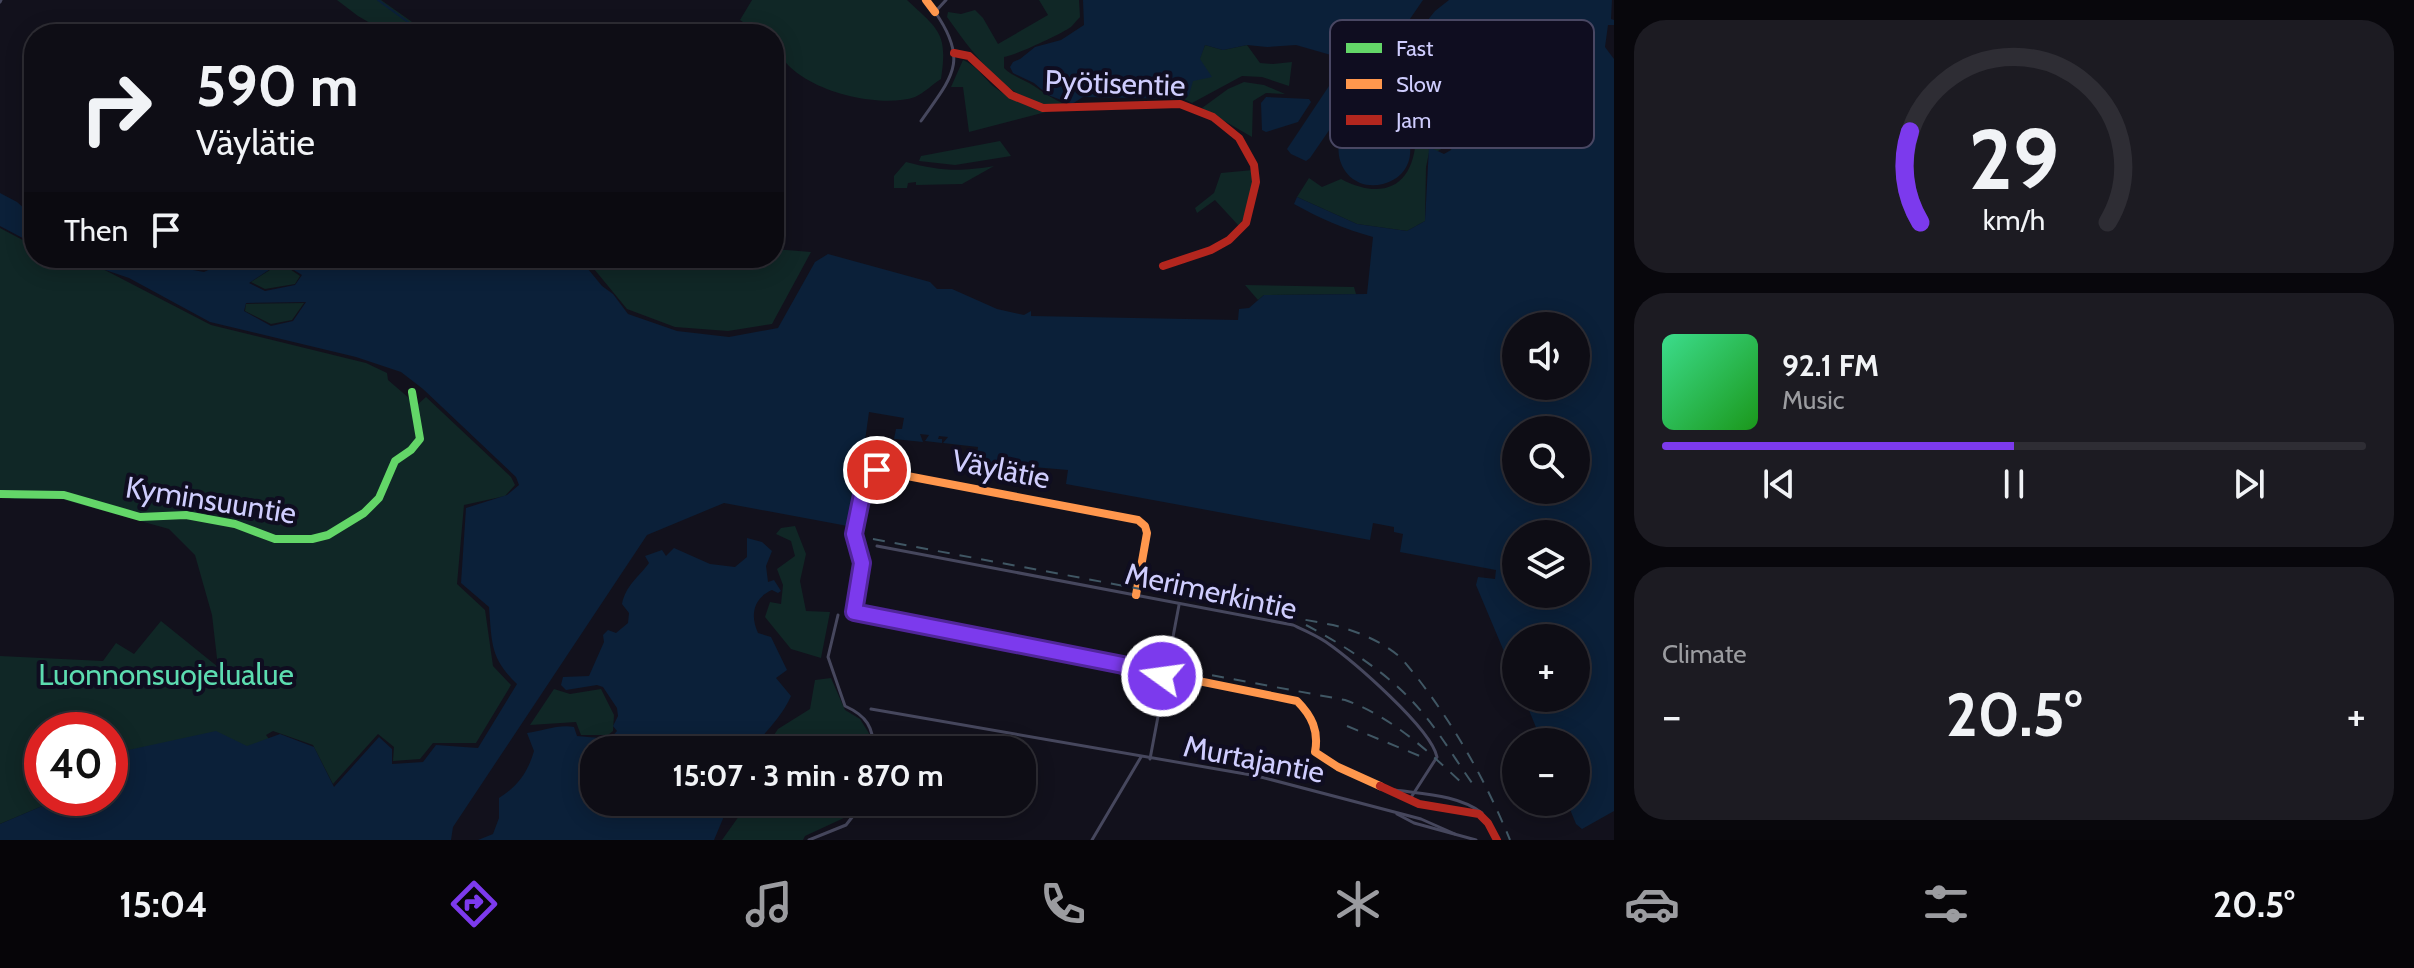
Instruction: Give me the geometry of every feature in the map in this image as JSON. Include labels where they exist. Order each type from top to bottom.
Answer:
[{"type":"street","points":[[921,121],[949,81],[954,66],[948,31],[926,0]]},
{"type":"street","points":[[935,12],[946,0]]},
{"type":"street","name":"Pyötisentie","points":[[954,53],[969,56],[1011,95],[1043,108],[1061,110],[1085,105],[1169,103],[1192,108],[1237,133],[1251,153],[1256,171],[1255,194],[1246,223],[1239,233],[1219,247],[1163,266]]},
{"type":"street","name":"Kyminsuuntie","points":[[0,494],[64,495],[140,517],[200,517],[235,524],[275,539],[312,539],[328,535],[364,513],[379,498],[395,461],[420,439],[412,392]]},
{"type":"street","name":"Väylätie","points":[[1136,595],[1147,533],[1138,520],[877,470],[869,473],[865,480],[854,534],[862,563],[854,612],[1165,676]]},
{"type":"street","name":"Merimerkintie","points":[[877,546],[1293,625],[1326,641],[1425,734],[1437,757],[1411,796]]},
{"type":"street","points":[[1150,759],[1179,604]]},
{"type":"street","points":[[838,615],[828,657],[845,706],[859,712],[874,736]]},
{"type":"street","points":[[1165,676],[1297,701],[1313,720],[1317,744],[1315,752],[1338,767],[1411,796],[1419,804],[1479,814],[1497,840]]},
{"type":"street","name":"Murtajantie","points":[[871,709],[1257,776],[1392,811]]},
{"type":"street","points":[[1092,840],[1141,757]]},
{"type":"street","points":[[1392,811],[1414,823],[1476,840]]},
{"type":"street","points":[[1392,811],[1435,823],[1455,834]]},
{"type":"street","points":[[809,840],[846,825],[853,816]]},
{"type":"green space","points":[[337,0],[381,0],[415,24],[372,24]]},
{"type":"green space","points":[[752,0],[907,0],[939,34],[943,51],[941,79],[915,97],[876,100],[853,97],[808,80],[790,67],[784,60],[784,24],[746,24],[740,20]]},
{"type":"green space","points":[[1039,0],[1079,0],[1080,17],[1071,27],[1058,34],[1004,57],[1004,68],[1064,104],[1046,104],[1012,90],[982,62],[947,17],[948,12],[961,14],[975,10],[998,44],[1048,15]]},
{"type":"green space","points":[[1205,45],[1223,50],[1247,45],[1260,63],[1292,62],[1289,86],[1262,77],[1242,76],[1192,103],[1184,99]]},
{"type":"green space","points":[[963,60],[1005,95],[1046,112],[969,132],[963,87],[951,87]]},
{"type":"green space","points":[[1244,82],[1264,85],[1285,94],[1266,93],[1253,101],[1252,137],[1202,108],[1228,89]]},
{"type":"green space","points":[[1000,141],[1011,156],[955,165],[919,161],[921,156]]},
{"type":"green space","points":[[1414,148],[1430,148],[1426,167],[1425,221],[1407,231],[1357,224],[1297,197],[1309,178],[1322,187],[1341,179],[1371,189],[1395,184],[1410,166]]},
{"type":"green space","points":[[906,162],[950,170],[994,166],[962,184],[916,185],[916,182],[908,183],[907,188],[894,188],[894,176]]},
{"type":"green space","points":[[1253,170],[1250,199],[1239,226],[1215,200],[1197,213],[1195,208],[1214,193],[1221,173]]},
{"type":"green space","name":"Luonnonsuojelualue","points":[[0,228],[24,241],[24,268],[101,268],[211,325],[366,363],[387,373],[388,380],[417,405],[426,397],[511,477],[515,485],[505,496],[464,505],[457,584],[485,610],[493,666],[511,685],[476,743],[433,743],[420,759],[393,761],[394,747],[378,734],[333,784],[313,745],[273,731],[266,735],[269,739],[266,758],[128,756],[128,712],[24,712],[24,814],[0,824],[0,656],[103,661],[116,643],[134,654],[161,621],[218,667],[212,615],[195,555],[169,529],[61,499],[0,496]]},
{"type":"green space","points":[[784,250],[811,252],[772,324],[728,331],[675,327],[627,309],[593,268],[784,268]]},
{"type":"green space","points":[[273,268],[288,268],[300,276],[295,284],[265,289],[251,282]]},
{"type":"green space","points":[[1245,285],[1354,287],[1356,294],[1264,295],[1258,300]]},
{"type":"green space","points":[[304,303],[292,320],[271,324],[245,311],[246,304]]},
{"type":"green space","points":[[795,526],[806,554],[800,581],[806,611],[830,612],[821,658],[791,649],[765,617],[770,602],[781,604],[783,585],[777,569],[795,556],[791,541],[776,534],[781,528]]},
{"type":"green space","points":[[831,678],[845,710],[860,719],[870,736],[773,736],[778,729],[810,709],[815,680]]},
{"type":"green space","points":[[554,689],[570,694],[601,689],[614,715],[613,731],[608,735],[581,735],[576,722],[530,725]]},
{"type":"green space","points":[[739,816],[847,816],[805,836],[803,840],[722,840]]},
{"type":"water","points":[[1083,0],[1423,0],[1409,20],[1330,20],[1330,55],[1296,45],[1247,45],[1223,50],[1205,45],[1200,59],[1212,77],[1193,81],[1189,95],[1184,99],[1083,97],[1072,104],[1048,95],[1034,83],[1013,73],[1010,67],[1013,62],[1035,47],[1061,40],[1084,25]]},
{"type":"water","points":[[1449,0],[1612,0],[1611,19],[1614,25],[1608,25],[1605,47],[1614,59],[1614,811],[1582,829],[1573,816],[1590,816],[1590,728],[1536,728],[1530,712],[1590,712],[1590,624],[1502,624],[1502,647],[1476,585],[1478,577],[1495,579],[1496,570],[1400,552],[1403,534],[1394,532],[1394,527],[1373,523],[1370,540],[1066,484],[1068,470],[976,462],[978,447],[943,443],[948,437],[939,436],[942,443],[925,441],[929,435],[920,434],[923,442],[894,439],[896,429],[902,429],[904,418],[869,412],[853,527],[724,503],[647,535],[453,827],[451,840],[0,840],[0,824],[24,814],[128,816],[128,750],[216,731],[247,746],[280,734],[314,747],[334,787],[379,737],[392,749],[392,764],[423,762],[436,745],[478,748],[517,684],[497,658],[489,607],[461,583],[466,508],[507,495],[519,485],[516,477],[401,372],[356,357],[210,322],[129,278],[100,268],[182,268],[204,272],[213,268],[272,268],[249,283],[265,291],[295,285],[302,275],[291,268],[587,268],[628,314],[677,331],[729,337],[778,328],[815,262],[828,254],[930,282],[937,289],[952,289],[997,309],[1024,315],[1031,311],[1031,316],[1238,320],[1239,309],[1249,308],[1264,295],[1367,294],[1373,237],[1303,209],[1294,204],[1297,197],[1357,224],[1407,231],[1425,221],[1429,148],[1444,154],[1452,148],[1594,148],[1594,20],[1428,20],[1435,11]],"holes":[[[306,302],[293,321],[271,326],[244,311],[246,303]]]},
{"type":"water","points":[[1329,86],[1330,129],[1306,161],[1287,149]]},
{"type":"water","points":[[1266,97],[1309,99],[1311,102],[1298,122],[1266,132],[1262,130],[1261,103]]},
{"type":"water","points":[[1339,148],[1409,148],[1406,167],[1397,177],[1383,184],[1367,185],[1355,180],[1345,171]]},
{"type":"water","points":[[0,193],[24,208],[24,239],[0,226]]},
{"type":"water","points":[[747,538],[762,542],[772,551],[766,566],[768,582],[774,580],[781,591],[772,590],[761,598],[755,608],[754,620],[758,633],[771,637],[787,670],[776,678],[791,696],[763,736],[613,736],[617,731],[613,726],[618,716],[617,708],[603,687],[597,685],[566,690],[561,685],[563,677],[589,676],[604,642],[603,635],[608,630],[616,633],[628,623],[629,613],[622,604],[629,587],[649,563],[645,556],[662,550],[666,556],[674,548],[710,564],[735,567],[747,557]]},
{"type":"water","points":[[568,726],[574,727],[580,736],[580,816],[724,816],[714,840],[478,840],[493,834],[499,818],[499,798],[512,789],[529,766],[534,751],[527,733]]},
{"type":"waterway","points":[[378,0],[408,22]]},
{"type":"railway","points":[[873,539],[1333,625],[1370,638],[1402,659],[1434,701],[1476,769],[1510,840]]},
{"type":"railway","points":[[866,611],[1345,700],[1395,726],[1466,787]]},
{"type":"railway","points":[[1306,625],[1352,652],[1396,685],[1428,719],[1472,783]]},
{"type":"railway","points":[[1347,726],[1427,759]]},
{"type":"traffic: fast","points":[[0,494],[64,495],[140,517],[186,515],[235,524],[275,539],[312,539],[328,535],[364,513],[379,498],[395,461],[420,439],[412,392]]},
{"type":"traffic: slow","points":[[926,0],[935,12]]},
{"type":"traffic: slow","points":[[881,471],[1138,520],[1147,533],[1136,595]]},
{"type":"traffic: slow","points":[[1060,653],[1297,701],[1313,724],[1315,752],[1338,767],[1380,786]]},
{"type":"traffic: jam","points":[[954,53],[969,56],[1011,95],[1043,108],[1180,104],[1213,117],[1239,138],[1254,165],[1256,182],[1246,223],[1229,240],[1211,250],[1163,266]]},
{"type":"traffic: jam","points":[[881,471],[869,473],[865,480],[854,534],[862,563],[854,612],[1060,653]]},
{"type":"traffic: jam","points":[[1380,786],[1419,804],[1479,814],[1497,840]]},
{"type":"route","points":[[877,470],[869,473],[865,480],[854,534],[862,563],[854,612],[1123,665],[1162,676]]}]
